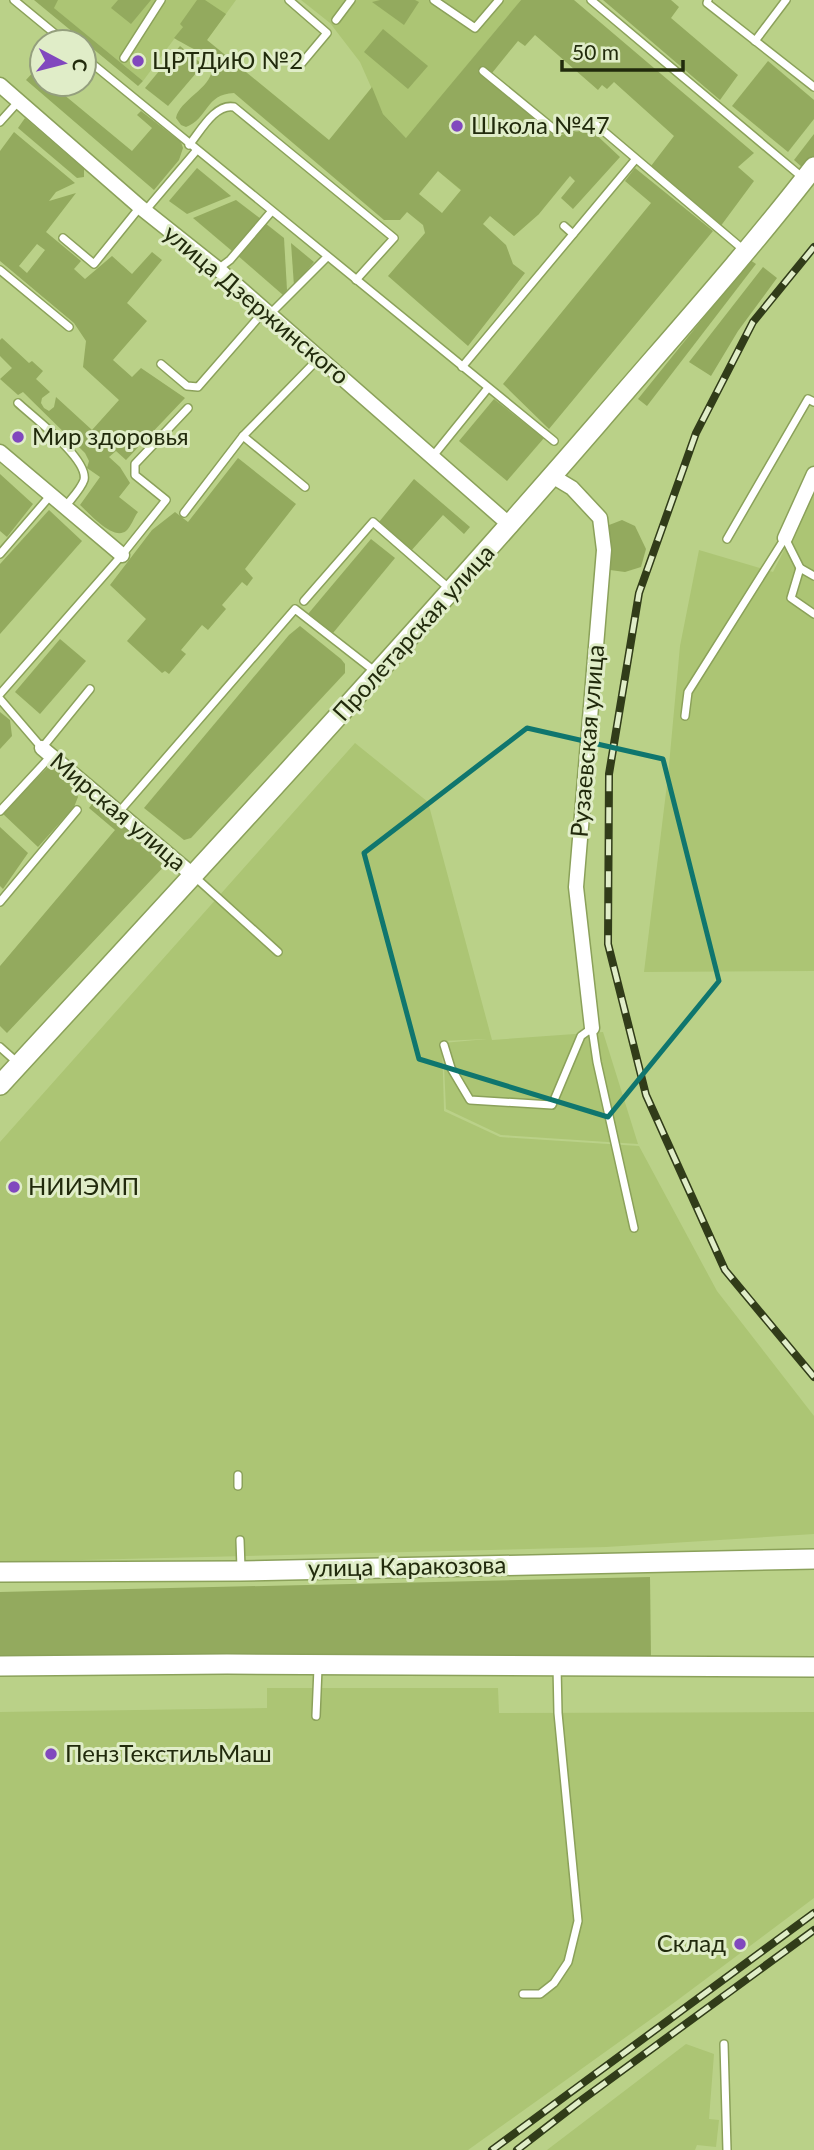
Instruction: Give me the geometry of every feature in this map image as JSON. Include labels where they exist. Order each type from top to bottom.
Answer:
[{"type":"main road","name":"Пролетарская улица","points":[[0,1086],[511,526],[759,238],[809,173]]},
{"type":"main road","name":"улица Каракозова","points":[[0,1572],[241,1571],[814,1559]]},
{"type":"main road","points":[[0,1666],[318,1664],[814,1667]]},
{"type":"street","name":"улица Дзержинского","points":[[0,85],[143,209],[268,312],[511,526]]},
{"type":"street","points":[[0,452],[122,555]]},
{"type":"street","points":[[785,538],[814,474]]},
{"type":"street","name":"Рузаевская улица","points":[[552,476],[572,488],[600,518],[604,550],[576,887],[592,1028]]},
{"type":"street","name":"Мирская улица","points":[[47,752],[194,876]]},
{"type":"lane","points":[[14,0],[48,28]]},
{"type":"lane","points":[[124,58],[161,0]]},
{"type":"lane","points":[[289,0],[327,33],[301,64]]},
{"type":"lane","points":[[336,20],[351,0]]},
{"type":"lane","points":[[434,0],[475,28],[499,0]]},
{"type":"lane","points":[[591,0],[787,162],[809,173]]},
{"type":"lane","points":[[708,0],[707,3],[814,87]]},
{"type":"lane","points":[[755,41],[786,0]]},
{"type":"lane","points":[[98,69],[554,441]]},
{"type":"lane","points":[[483,71],[555,130],[594,123],[745,252]]},
{"type":"lane","points":[[0,122],[19,101]]},
{"type":"lane","points":[[189,145],[220,109],[229,105],[234,107],[394,238],[356,281]]},
{"type":"lane","points":[[63,238],[94,264],[197,151]]},
{"type":"lane","points":[[462,367],[635,160]]},
{"type":"lane","points":[[218,269],[230,260],[271,212]]},
{"type":"lane","points":[[564,226],[573,234]]},
{"type":"lane","points":[[161,364],[187,386],[198,387],[268,312],[327,257]]},
{"type":"lane","points":[[0,270],[69,327]]},
{"type":"lane","points":[[184,513],[243,436],[319,358]]},
{"type":"lane","points":[[433,456],[488,388]]},
{"type":"lane","points":[[727,539],[808,399],[814,402]]},
{"type":"lane","points":[[18,403],[72,452],[84,469],[84,479],[65,507]]},
{"type":"lane","points":[[47,752],[0,697],[166,500],[135,475],[135,464],[188,408]]},
{"type":"lane","points":[[243,436],[306,487]]},
{"type":"lane","points":[[0,554],[50,496]]},
{"type":"lane","points":[[304,601],[373,522],[452,590]]},
{"type":"lane","points":[[785,538],[800,568],[814,576]]},
{"type":"lane","points":[[685,716],[688,692],[785,538]]},
{"type":"lane","points":[[800,568],[791,598],[814,614]]},
{"type":"lane","points":[[118,812],[295,609],[377,674]]},
{"type":"lane","points":[[0,811],[47,752],[90,689]]},
{"type":"lane","points":[[2,897],[77,810]]},
{"type":"lane","points":[[194,876],[278,952]]},
{"type":"lane","points":[[444,1045],[451,1068],[470,1100],[551,1105],[582,1036],[592,1028]]},
{"type":"lane","points":[[592,1028],[597,1062],[635,1228]]},
{"type":"lane","points":[[0,1047],[19,1065]]},
{"type":"lane","points":[[238,1475],[238,1486]]},
{"type":"lane","points":[[240,1540],[241,1571]]},
{"type":"lane","points":[[316,1716],[318,1664]]},
{"type":"lane","points":[[523,1994],[540,1994],[554,1983],[568,1962],[578,1921],[558,1713],[557,1666]]},
{"type":"lane","points":[[724,2044],[727,2150]]},
{"type":"highlighted area","points":[[527,728],[663,759],[719,981],[608,1117],[419,1059],[364,853]]},
{"type":"shaded area","points":[[34,0],[58,0],[54,8],[78,28],[68,28]]},
{"type":"shaded area","name":"ЦРТДиЮ №2","points":[[44,0],[236,0],[207,40],[183,27],[143,81],[98,44],[98,28],[78,28]]},
{"type":"shaded area","points":[[118,0],[151,0],[131,24],[111,8]]},
{"type":"shaded area","points":[[197,0],[205,0],[226,14],[207,40],[329,140],[372,87],[383,114],[406,138],[521,0],[574,0],[754,153],[738,167],[754,181],[720,227],[651,166],[674,136],[614,82],[607,89],[602,85],[598,90],[535,35],[525,46],[518,41],[488,78],[555,136],[590,129],[620,157],[573,209],[561,198],[575,181],[570,176],[539,214],[514,236],[490,216],[483,224],[506,245],[513,264],[525,273],[468,346],[388,276],[425,233],[423,225],[407,212],[400,220],[384,220],[234,93],[217,98],[193,123],[186,127],[181,125],[176,118],[179,110],[208,81],[211,73],[210,65],[204,56],[174,38],[183,27],[180,24]],"holes":[[[438,171],[461,190],[442,213],[419,194]]]},
{"type":"shaded area","name":"Школа №47","points":[[301,0],[521,0],[458,76],[539,214],[514,236],[438,171],[383,114],[360,62],[330,23]]},
{"type":"shaded area","points":[[603,0],[671,0],[679,7],[671,18],[738,75],[720,100]]},
{"type":"shaded area","points":[[372,2],[419,2],[404,25]]},
{"type":"shaded area","points":[[383,29],[428,66],[408,89],[364,52]]},
{"type":"shaded area","points":[[98,44],[143,81],[138,86],[98,53]]},
{"type":"shaded area","points":[[180,46],[203,65],[168,106],[145,88]]},
{"type":"shaded area","points":[[768,61],[814,100],[814,119],[788,152],[732,106]]},
{"type":"shaded area","points":[[47,98],[68,98],[132,151],[152,128],[137,115],[141,111],[181,142],[183,148],[179,160],[154,190]]},
{"type":"shaded area","points":[[25,118],[84,169],[84,177],[77,178],[18,128]]},
{"type":"shaded area","points":[[14,132],[75,183],[56,192],[49,201],[76,193],[46,232],[81,261],[74,269],[85,279],[112,256],[132,274],[152,252],[162,260],[127,303],[147,321],[113,360],[132,377],[141,368],[185,398],[126,460],[116,451],[109,457],[120,467],[130,483],[119,497],[138,512],[128,529],[121,533],[102,525],[80,505],[100,477],[87,468],[89,461],[85,453],[23,392],[18,395],[0,379],[12,368],[0,356],[2,338],[29,363],[32,361],[43,371],[36,379],[50,392],[42,398],[41,403],[49,411],[54,407],[56,397],[92,430],[119,400],[83,367],[86,341],[74,323],[0,261],[0,151]],"holes":[[[37,244],[45,250],[27,273],[19,266]]]},
{"type":"shaded area","points":[[814,134],[814,156],[804,169],[794,160]]},
{"type":"shaded area","points":[[197,168],[231,196],[187,214],[169,201]]},
{"type":"shaded area","points":[[635,168],[713,231],[549,429],[503,384],[651,203],[625,181]]},
{"type":"shaded area","points":[[236,200],[261,219],[232,251],[193,218]]},
{"type":"shaded area","points":[[265,223],[284,238],[287,290],[283,295],[237,255]]},
{"type":"shaded area","points":[[291,243],[314,262],[294,286]]},
{"type":"shaded area","points":[[750,260],[756,264],[647,406],[638,399]]},
{"type":"shaded area","points":[[763,267],[777,278],[738,331],[711,376],[689,362]]},
{"type":"shaded area","points":[[494,399],[544,438],[507,481],[459,441]]},
{"type":"shaded area","points":[[238,458],[296,504],[245,569],[253,578],[247,586],[242,582],[222,605],[226,609],[208,630],[202,625],[181,650],[186,654],[169,674],[165,671],[162,673],[127,641],[146,619],[110,585],[152,530],[175,512],[188,522]]},
{"type":"shaded area","points":[[0,474],[33,504],[7,537],[0,531]]},
{"type":"shaded area","points":[[414,479],[470,527],[464,534],[443,515],[410,552],[379,522]]},
{"type":"shaded area","points":[[814,491],[814,971],[644,972],[668,776],[680,646],[699,550],[773,572]]},
{"type":"shaded area","points":[[49,510],[82,541],[0,634],[0,564]]},
{"type":"shaded area","points":[[622,520],[635,526],[646,549],[641,567],[625,572],[610,570],[600,544],[604,527]]},
{"type":"shaded area","points":[[371,539],[395,558],[333,633],[308,614]]},
{"type":"shaded area","points":[[300,626],[341,659],[345,664],[345,673],[191,838],[184,840],[144,808],[289,635]]},
{"type":"shaded area","points":[[60,639],[86,661],[40,714],[15,692]]},
{"type":"shaded area","points":[[0,712],[10,720],[12,736],[0,749]]},
{"type":"shaded area","points":[[355,743],[428,802],[492,1040],[603,1032],[638,1144],[501,1135],[446,1109],[443,1043],[487,1039],[442,1041],[444,1111],[500,1137],[639,1146],[717,1291],[814,1416],[814,1534],[606,1547],[0,1562],[0,1142]]},
{"type":"shaded area","points":[[47,768],[66,778],[78,797],[74,807],[38,847],[2,813]]},
{"type":"shaded area","points":[[94,801],[170,860],[7,1033],[0,1026],[0,966],[115,830],[89,808]]},
{"type":"shaded area","points":[[0,827],[28,853],[3,889],[0,886]]},
{"type":"shaded area","points":[[650,1577],[651,1658],[0,1661],[0,1592]]},
{"type":"shaded area","points":[[267,1688],[498,1688],[499,1713],[814,1712],[814,1898],[675,2002],[468,2150],[0,2150],[0,1712],[267,1708]]},
{"type":"shaded area","points":[[686,2044],[714,2054],[709,2119],[719,2120],[716,2147],[697,2145],[695,2150],[547,2150]]},
{"type":"railway","points":[[814,247],[753,322],[696,433],[639,593],[609,774],[608,944],[646,1095],[725,1270],[814,1377]]},
{"type":"railway","points":[[492,2150],[814,1913]]},
{"type":"railway","points":[[517,2150],[814,1930]]},
{"type":"place","name":"ЦРТДиЮ №2","points":[[138,61]]},
{"type":"place","name":"Школа №47","points":[[457,126]]},
{"type":"place","name":"Мир здоровья","points":[[18,437]]},
{"type":"place","name":"НИИЭМП","points":[[14,1187]]},
{"type":"place","name":"ПензТекстильМаш","points":[[51,1754]]},
{"type":"place","name":"Склад","points":[[740,1944]]}]
